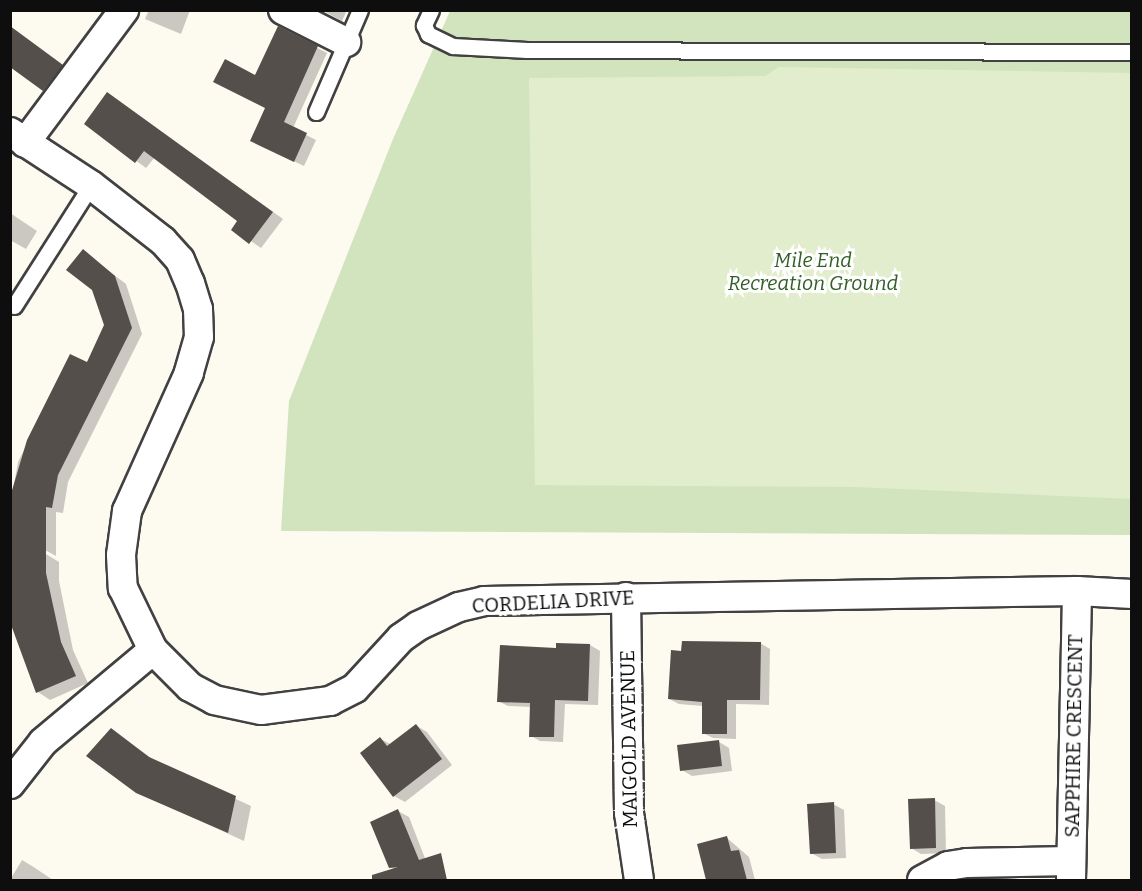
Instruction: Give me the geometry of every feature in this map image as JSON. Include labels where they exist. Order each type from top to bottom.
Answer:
[{"type":"street","points":[[18,137],[124,10]]},
{"type":"street","points":[[283,10],[346,42]]},
{"type":"street","name":"CORDELIA DRIVE","points":[[18,137],[91,185],[164,241],[180,260],[198,309],[199,337],[189,374],[127,511],[121,555],[123,588],[153,650],[190,687],[214,700],[240,708],[282,710],[330,701],[355,688],[401,638],[459,607],[510,600],[1077,591],[1131,594]]},
{"type":"street","name":"SAPPHIRE CRESCENT","points":[[1071,871],[1077,591]]},
{"type":"street","name":"MAIGOLD AVENUE","points":[[626,597],[628,813],[639,880]]},
{"type":"street","points":[[10,784],[43,742],[153,650]]},
{"type":"street","points":[[922,880],[948,866],[967,863],[1071,871]]},
{"type":"lane","points":[[316,112],[360,10]]},
{"type":"lane","points":[[431,10],[424,25],[428,34],[453,46],[527,50],[1131,52]]},
{"type":"lane","points":[[14,306],[91,185]]},
{"type":"green space","name":"Mile End Recreation Ground","points":[[450,11],[1131,11],[1131,535],[281,531],[289,401],[393,139]]},
{"type":"green space","name":"Mile End Recreation Ground","points":[[779,67],[1131,73],[1131,499],[855,487],[535,485],[529,78],[765,76]]},
{"type":"building","points":[[10,26],[63,65],[43,91],[10,67]]},
{"type":"building","points":[[278,26],[318,46],[284,122],[307,133],[294,162],[250,141],[265,108],[213,82],[225,59],[255,75]]},
{"type":"building","points":[[107,92],[273,212],[249,244],[231,230],[237,221],[144,151],[135,163],[84,124]]},
{"type":"building","points":[[83,249],[115,276],[132,328],[58,475],[52,508],[46,507],[46,573],[61,642],[76,676],[36,693],[10,622],[10,497],[27,440],[70,354],[87,362],[104,325],[92,290],[66,270]]},
{"type":"building","points":[[682,641],[761,642],[760,700],[727,700],[727,734],[702,734],[702,702],[668,699],[671,650],[681,651]]},
{"type":"building","points":[[556,643],[590,644],[588,701],[555,700],[554,737],[529,737],[530,703],[497,702],[500,645],[556,648]]},
{"type":"building","points":[[416,724],[442,759],[393,797],[360,753],[380,737],[387,746]]},
{"type":"building","points":[[111,728],[149,757],[236,796],[228,833],[136,793],[86,756]]},
{"type":"building","points":[[719,740],[722,766],[680,771],[677,745]]},
{"type":"building","points":[[935,798],[936,848],[910,849],[908,799]]},
{"type":"building","points":[[834,802],[836,853],[810,854],[807,804]]},
{"type":"building","points":[[398,809],[419,860],[441,853],[447,880],[372,880],[372,875],[398,867],[389,868],[370,822]]},
{"type":"building","points":[[727,836],[731,851],[739,850],[747,880],[706,880],[697,844]]}]
